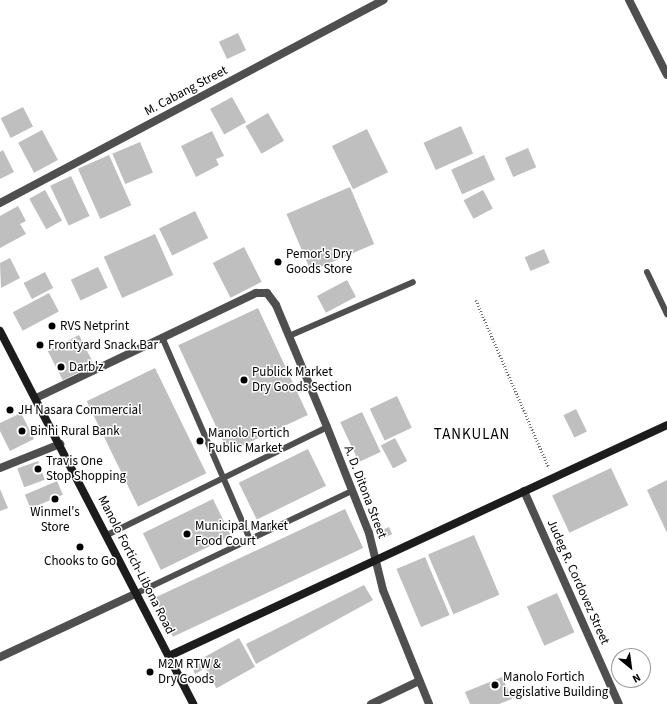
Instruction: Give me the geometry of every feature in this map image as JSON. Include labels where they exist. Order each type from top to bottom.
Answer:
[{"type":"street","name":"M. Cabang Street","points":[[0,202],[384,0]]},
{"type":"street","points":[[629,0],[667,75]]},
{"type":"street","name":"A. D. Ditona Street","points":[[162,337],[256,293],[267,293],[276,306],[289,336],[369,533],[383,590],[429,704]]},
{"type":"street","name":"Manolo Fortich-Libona Road","points":[[0,331],[107,535],[192,704]]},
{"type":"street","points":[[36,398],[162,337]]},
{"type":"street","points":[[169,656],[375,559],[667,425]]},
{"type":"street","points":[[0,468],[60,444]]},
{"type":"street","name":"Judeg R. Cordovez Street","points":[[524,491],[619,704]]},
{"type":"street","points":[[0,657],[136,593]]},
{"type":"street","points":[[371,704],[419,681]]},
{"type":"lane","points":[[647,272],[667,314]]},
{"type":"lane","points":[[289,336],[413,282]]},
{"type":"lane","points":[[162,337],[250,539]]},
{"type":"lane","points":[[107,535],[327,427]]},
{"type":"lane","points":[[136,593],[352,491]]},
{"type":"path","points":[[476,300],[515,394],[554,477]]},
{"type":"building","points":[[238,33],[246,50],[227,59],[219,42]]},
{"type":"building","points":[[232,97],[246,122],[224,134],[210,109]]},
{"type":"building","points":[[23,107],[33,127],[11,138],[1,118]]},
{"type":"building","points":[[268,113],[284,141],[261,154],[245,126]]},
{"type":"building","points":[[461,126],[473,153],[436,170],[424,143]]},
{"type":"building","points":[[367,129],[388,172],[353,189],[332,146]]},
{"type":"building","points":[[42,130],[58,160],[34,173],[18,143]]},
{"type":"building","points":[[212,131],[224,156],[216,159],[219,165],[196,177],[181,146]]},
{"type":"building","points":[[140,142],[153,172],[125,184],[112,154]]},
{"type":"building","points":[[528,148],[536,167],[513,177],[505,158]]},
{"type":"building","points":[[3,150],[14,172],[0,179],[0,152]]},
{"type":"building","points":[[109,155],[131,205],[100,219],[78,169]]},
{"type":"building","points":[[484,155],[495,180],[462,194],[451,170]]},
{"type":"building","points":[[71,176],[90,216],[69,226],[50,186]]},
{"type":"building","points":[[350,187],[374,244],[311,271],[286,214]]},
{"type":"building","points":[[45,190],[62,221],[46,229],[29,199]]},
{"type":"building","points":[[483,190],[493,209],[473,219],[464,200]]},
{"type":"building","points":[[18,206],[26,221],[20,224],[26,234],[0,248],[0,216]]},
{"type":"building","points":[[195,211],[208,238],[172,255],[159,229]]},
{"type":"building","points":[[155,234],[173,275],[122,298],[104,257]]},
{"type":"building","points":[[244,247],[262,282],[231,298],[213,263]]},
{"type":"building","points":[[544,249],[550,263],[531,271],[525,257]]},
{"type":"building","points":[[10,258],[20,278],[1,288],[0,263]]},
{"type":"building","points":[[98,267],[108,288],[81,301],[71,280]]},
{"type":"building","points":[[45,272],[53,288],[32,299],[24,283]]},
{"type":"building","points":[[347,280],[356,297],[326,313],[317,296]]},
{"type":"building","points":[[49,293],[59,312],[23,331],[13,312]]},
{"type":"building","name":"Publick Market Dry Goods Section","points":[[258,308],[308,415],[228,452],[178,345]]},
{"type":"building","points":[[79,335],[94,364],[63,380],[48,351]]},
{"type":"building","points":[[155,368],[206,473],[138,506],[87,401]]},
{"type":"building","points":[[397,396],[412,428],[385,440],[370,409]]},
{"type":"building","points":[[576,409],[587,431],[574,438],[563,415]]},
{"type":"building","points":[[362,412],[381,452],[359,462],[340,422]]},
{"type":"building","points":[[21,413],[34,439],[10,451],[0,431],[0,423]]},
{"type":"building","points":[[395,438],[407,461],[393,468],[381,446]]},
{"type":"building","points":[[308,449],[326,486],[257,520],[239,483]]},
{"type":"building","points":[[38,461],[45,480],[24,487],[17,469]]},
{"type":"building","points":[[611,468],[628,505],[569,533],[552,495]]},
{"type":"building","points":[[667,480],[667,533],[647,490]]},
{"type":"building","points":[[57,481],[63,495],[31,508],[25,495]]},
{"type":"building","points":[[0,489],[8,508],[0,511]]},
{"type":"building","name":"Municipal Market Food Court","points":[[213,499],[231,536],[161,570],[143,533]]},
{"type":"building","points":[[345,509],[363,548],[173,637],[155,598]]},
{"type":"building","points":[[389,527],[392,534],[383,538],[380,531]]},
{"type":"building","points":[[474,535],[499,595],[453,614],[428,555]]},
{"type":"building","points":[[425,557],[450,615],[421,627],[396,569]]},
{"type":"building","points":[[364,585],[373,600],[256,664],[246,644]]},
{"type":"building","points":[[557,593],[574,632],[544,646],[527,606]]},
{"type":"building","points":[[239,638],[255,667],[217,688],[201,659]]},
{"type":"building","points":[[201,663],[204,669],[195,674],[192,667]]},
{"type":"building","name":"Manolo Fortich Legislative Building","points":[[502,677],[512,699],[499,704],[470,704],[465,692]]},
{"type":"place","name":"Pemor's Dry Goods Store","points":[[278,262]]},
{"type":"place","name":"RVS Netprint","points":[[52,326]]},
{"type":"place","name":"Frontyard Snack Bar","points":[[40,345]]},
{"type":"place","name":"Darb'z","points":[[61,367]]},
{"type":"place","name":"Publick Market Dry Goods Section","points":[[244,380]]},
{"type":"place","name":"JH Nasara Commercial","points":[[10,410]]},
{"type":"place","name":"Binhi Rural Bank","points":[[22,431]]},
{"type":"place","name":"Manolo Fortich Public Market","points":[[200,441]]},
{"type":"place","name":"Travis One Stop Shopping","points":[[38,469]]},
{"type":"place","name":"Winmel's Store","points":[[55,499]]},
{"type":"place","name":"Municipal Market Food Court","points":[[187,534]]},
{"type":"place","name":"Chooks to Go","points":[[80,547]]},
{"type":"place","name":"M2M RTW & Dry Goods","points":[[150,672]]},
{"type":"place","name":"Manolo Fortich Legislative Building","points":[[495,685]]},
{"type":"district","name":"TANKULAN","points":[[472,435]]}]
